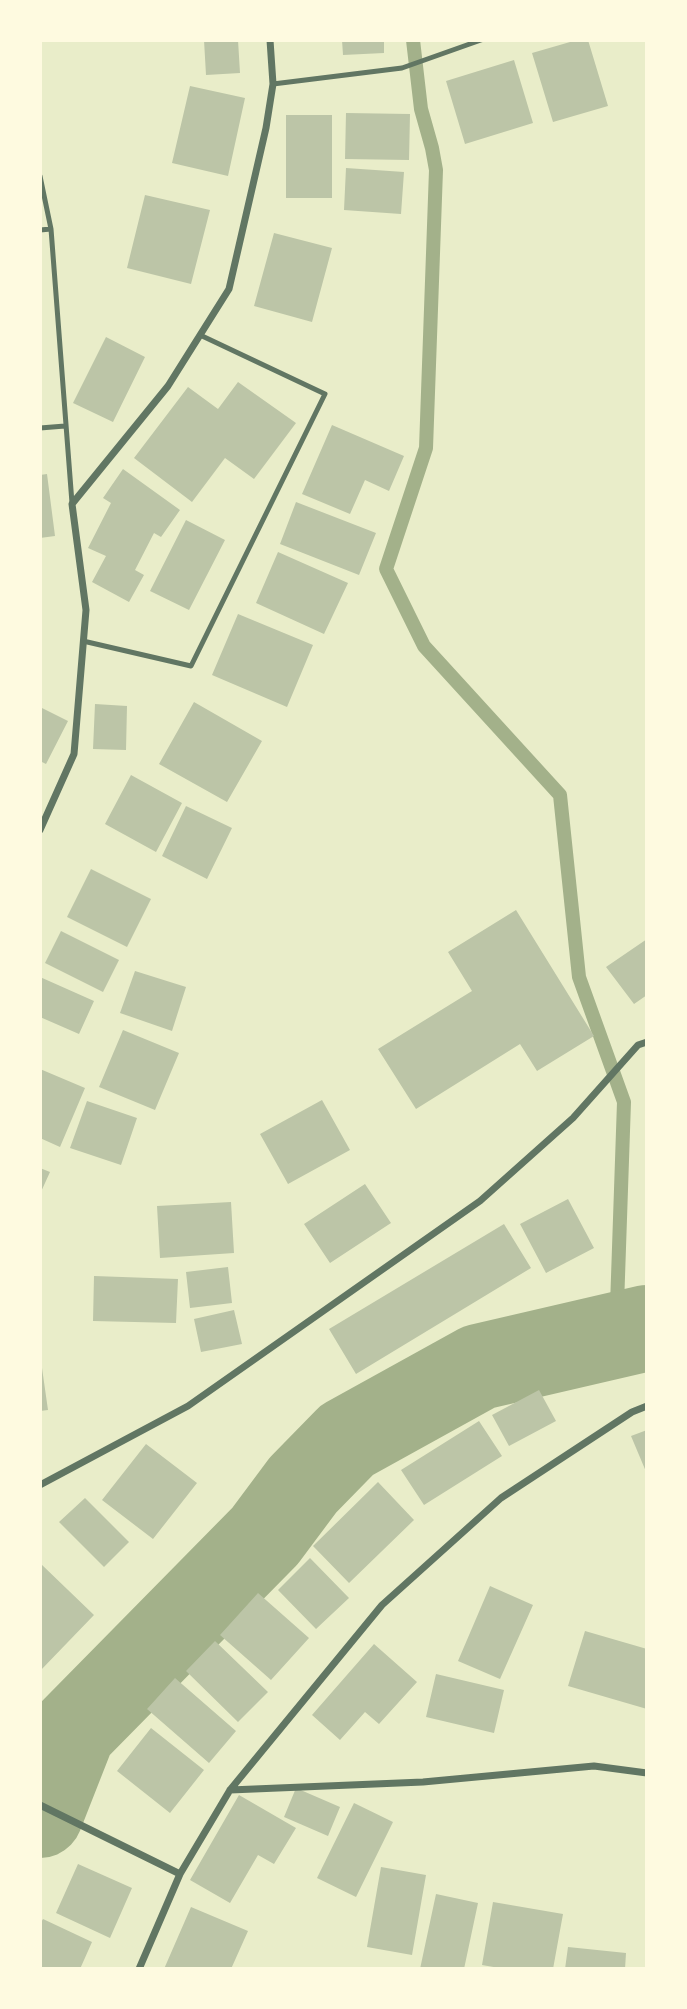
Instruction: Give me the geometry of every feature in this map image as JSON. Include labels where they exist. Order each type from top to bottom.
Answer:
[{"type":"street","points":[[40,830],[74,754],[86,610],[72,504],[167,386],[229,289],[266,128],[273,84],[270,40]]},
{"type":"street","points":[[40,1485],[188,1406],[469,1209],[573,1118],[638,1045],[647,1042]]},
{"type":"street","points":[[139,1969],[180,1874],[230,1790],[382,1605],[501,1498],[632,1412],[647,1406]]},
{"type":"street","points":[[230,1790],[423,1782],[594,1766],[647,1773]]},
{"type":"street","points":[[40,1805],[180,1874]]},
{"type":"lane","points":[[273,84],[402,68],[481,40]]},
{"type":"lane","points":[[40,176],[51,229],[72,504]]},
{"type":"lane","points":[[40,230],[51,229]]},
{"type":"lane","points":[[83,640],[191,666],[325,394],[200,335]]},
{"type":"lane","points":[[40,428],[65,426]]},
{"type":"building","points":[[204,40],[238,40],[240,73],[206,75]]},
{"type":"building","points":[[342,40],[384,40],[384,53],[343,55]]},
{"type":"building","points":[[577,40],[588,40],[608,106],[553,122],[532,53]]},
{"type":"building","points":[[514,60],[533,123],[465,144],[446,81]]},
{"type":"building","points":[[190,86],[245,98],[228,176],[172,163]]},
{"type":"building","points":[[346,113],[410,114],[409,160],[345,159]]},
{"type":"building","points":[[286,115],[332,115],[332,198],[286,198]]},
{"type":"building","points":[[346,168],[404,172],[401,214],[344,210]]},
{"type":"building","points":[[145,195],[210,210],[191,284],[127,268]]},
{"type":"building","points":[[274,233],[332,248],[312,322],[254,306]]},
{"type":"building","points":[[106,337],[145,357],[113,422],[73,403]]},
{"type":"building","points":[[238,382],[296,423],[254,479],[225,458],[192,502],[134,458],[188,387],[218,409]]},
{"type":"building","points":[[332,425],[404,456],[389,491],[365,480],[350,514],[302,494]]},
{"type":"building","points":[[123,469],[180,510],[161,537],[154,533],[135,570],[144,575],[129,602],[92,582],[106,556],[88,548],[111,503],[103,498]]},
{"type":"building","points":[[47,474],[55,536],[40,538],[40,475]]},
{"type":"building","points":[[296,502],[376,533],[359,575],[280,544]]},
{"type":"building","points":[[186,520],[225,540],[189,610],[150,591]]},
{"type":"building","points":[[278,552],[348,583],[324,634],[256,603]]},
{"type":"building","points":[[238,614],[313,645],[287,707],[212,675]]},
{"type":"building","points":[[194,702],[262,741],[227,802],[159,764]]},
{"type":"building","points":[[95,704],[127,706],[126,750],[93,749]]},
{"type":"building","points":[[40,707],[68,721],[46,764],[40,761]]},
{"type":"building","points":[[131,775],[182,803],[156,852],[105,824]]},
{"type":"building","points":[[186,806],[232,828],[207,879],[162,856]]},
{"type":"building","points":[[91,869],[151,899],[127,947],[67,917]]},
{"type":"building","points":[[516,910],[594,1036],[537,1071],[520,1044],[416,1109],[378,1049],[472,991],[448,952]]},
{"type":"building","points":[[61,931],[119,960],[103,992],[45,963]]},
{"type":"building","points":[[647,939],[647,995],[634,1004],[606,967]]},
{"type":"building","points":[[135,971],[186,987],[172,1031],[120,1013]]},
{"type":"building","points":[[40,977],[94,1001],[79,1034],[40,1017]]},
{"type":"building","points":[[123,1030],[179,1053],[155,1110],[99,1087]]},
{"type":"building","points":[[40,1069],[85,1088],[60,1147],[40,1138]]},
{"type":"building","points":[[322,1100],[350,1150],[288,1184],[260,1134]]},
{"type":"building","points":[[87,1101],[137,1118],[121,1165],[70,1148]]},
{"type":"building","points":[[40,1168],[50,1172],[40,1194]]},
{"type":"building","points":[[365,1184],[391,1223],[330,1263],[304,1224]]},
{"type":"building","points":[[568,1199],[594,1248],[546,1273],[520,1224]]},
{"type":"building","points":[[231,1202],[234,1253],[160,1258],[157,1206]]},
{"type":"building","points":[[504,1224],[531,1268],[356,1374],[329,1329]]},
{"type":"building","points":[[228,1267],[232,1303],[190,1308],[186,1272]]},
{"type":"building","points":[[94,1276],[178,1279],[176,1323],[93,1321]]},
{"type":"building","points":[[234,1310],[242,1344],[201,1352],[194,1319]]},
{"type":"building","points":[[40,1368],[48,1410],[40,1411]]},
{"type":"building","points":[[539,1390],[556,1421],[509,1446],[492,1415]]},
{"type":"building","points":[[479,1421],[502,1456],[424,1505],[401,1470]]},
{"type":"building","points":[[647,1430],[647,1474],[631,1436]]},
{"type":"building","points":[[146,1444],[197,1483],[153,1539],[102,1500]]},
{"type":"building","points":[[378,1482],[414,1520],[349,1583],[313,1546]]},
{"type":"building","points":[[85,1498],[129,1542],[104,1567],[59,1522]]},
{"type":"building","points":[[310,1558],[349,1598],[316,1629],[278,1590]]},
{"type":"building","points":[[40,1565],[94,1615],[40,1671]]},
{"type":"building","points":[[490,1586],[533,1605],[500,1679],[458,1661]]},
{"type":"building","points":[[258,1593],[309,1638],[271,1680],[220,1635]]},
{"type":"building","points":[[585,1631],[647,1649],[647,1709],[568,1686]]},
{"type":"building","points":[[215,1641],[268,1692],[238,1722],[186,1671]]},
{"type":"building","points":[[374,1644],[417,1682],[379,1724],[365,1712],[340,1740],[312,1715]]},
{"type":"building","points":[[436,1674],[504,1690],[494,1733],[426,1717]]},
{"type":"building","points":[[175,1678],[236,1731],[209,1763],[147,1709]]},
{"type":"building","points":[[151,1728],[204,1770],[170,1813],[117,1771]]},
{"type":"building","points":[[296,1788],[340,1807],[328,1836],[284,1817]]},
{"type":"building","points":[[239,1795],[296,1828],[274,1864],[258,1855],[230,1903],[190,1880]]},
{"type":"building","points":[[354,1803],[393,1822],[356,1897],[317,1878]]},
{"type":"building","points":[[78,1864],[132,1888],[110,1938],[56,1913]]},
{"type":"building","points":[[381,1867],[426,1875],[412,1955],[367,1947]]},
{"type":"building","points":[[436,1894],[478,1903],[464,1969],[420,1969]]},
{"type":"building","points":[[493,1902],[563,1914],[553,1969],[505,1969],[482,1965]]},
{"type":"building","points":[[191,1907],[248,1931],[231,1969],[164,1969]]},
{"type":"building","points":[[43,1919],[92,1942],[80,1969],[40,1969],[40,1924]]},
{"type":"building","points":[[568,1947],[626,1953],[625,1969],[565,1969]]},
{"type":"waterway","points":[[413,40],[421,109],[436,170],[426,448],[386,569],[424,646],[560,795],[579,977],[624,1102],[616,1335]]},
{"type":"waterway","points":[[40,1815],[73,1731],[265,1536],[303,1485],[347,1440],[479,1367],[647,1328]]}]
